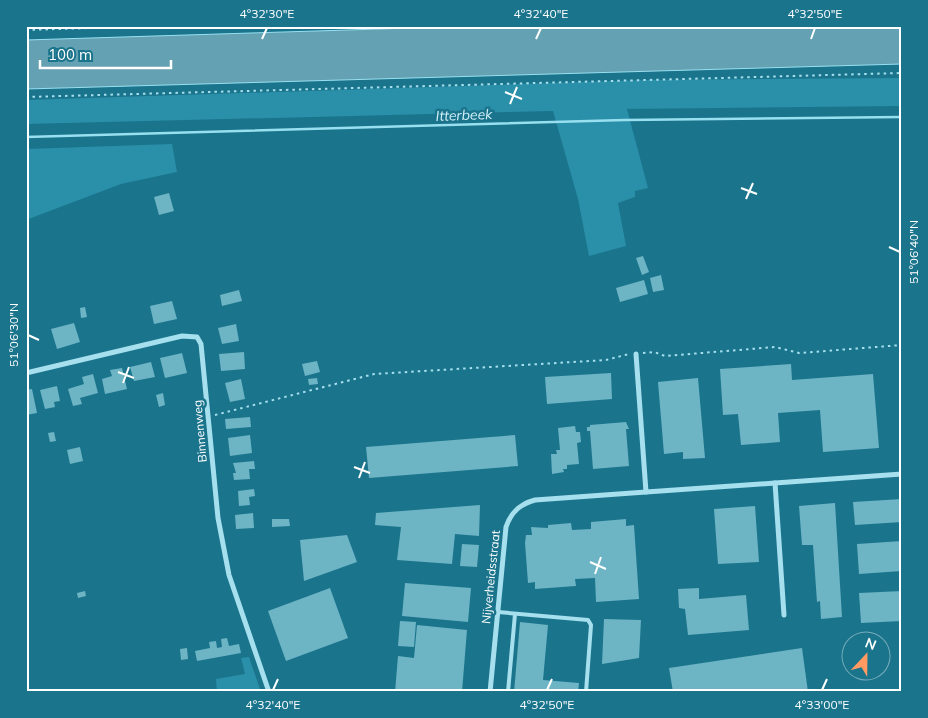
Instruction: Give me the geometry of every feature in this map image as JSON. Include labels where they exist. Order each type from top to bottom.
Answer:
[{"type":"street","name":"Binnenweg","points":[[26,373],[191,335],[197,337],[201,344],[218,518],[229,575],[269,692]]},
{"type":"street","points":[[636,354],[646,492]]},
{"type":"street","name":"Nijverheidsstraat","points":[[490,692],[506,527],[509,518],[517,508],[535,500],[902,474]]},
{"type":"street","points":[[775,483],[784,616]]},
{"type":"lane","points":[[498,612],[588,620],[591,625],[586,692]]},
{"type":"lane","points":[[508,692],[515,614]]},
{"type":"path","points":[[26,30],[156,26]]},
{"type":"path","points":[[26,97],[902,73]]},
{"type":"path","points":[[209,417],[374,374],[606,360],[622,355],[654,352],[665,356],[775,347],[799,353],[902,346]]},
{"type":"shaded area","points":[[476,26],[902,26],[902,64],[26,89],[26,40]]},
{"type":"shaded area","points":[[902,78],[902,106],[627,109],[648,188],[635,191],[635,197],[618,203],[626,246],[589,256],[578,199],[553,111],[26,124],[26,100],[647,80]]},
{"type":"shaded area","points":[[172,144],[177,172],[121,184],[26,220],[26,149]]},
{"type":"shaded area","points":[[249,657],[261,692],[217,692],[216,679],[245,674],[241,658]]},
{"type":"building","points":[[169,193],[174,211],[159,215],[154,197]]},
{"type":"building","points":[[643,256],[649,272],[642,275],[636,258]]},
{"type":"building","points":[[661,275],[664,290],[653,292],[650,278]]},
{"type":"building","points":[[644,280],[648,294],[620,302],[616,288]]},
{"type":"building","points":[[239,290],[242,301],[222,306],[220,295]]},
{"type":"building","points":[[172,301],[177,319],[154,324],[150,306]]},
{"type":"building","points":[[85,307],[87,317],[81,318],[80,308]]},
{"type":"building","points":[[74,323],[80,342],[57,349],[51,329]]},
{"type":"building","points":[[236,324],[239,341],[222,344],[218,328]]},
{"type":"building","points":[[244,352],[245,369],[221,371],[219,354]]},
{"type":"building","points":[[182,353],[187,373],[165,378],[160,358]]},
{"type":"building","points":[[317,361],[320,372],[305,376],[302,364]]},
{"type":"building","points":[[151,362],[155,377],[134,381],[130,367]]},
{"type":"building","points":[[791,364],[792,380],[873,374],[879,448],[823,452],[820,410],[778,413],[780,442],[741,445],[738,414],[723,415],[720,369]]},
{"type":"building","points":[[122,368],[127,389],[105,394],[102,379],[112,376],[110,370]]},
{"type":"building","points":[[611,373],[612,399],[547,404],[545,377]]},
{"type":"building","points":[[93,374],[98,393],[80,398],[82,404],[73,406],[68,389],[84,384],[82,377]]},
{"type":"building","points":[[317,378],[318,384],[309,385],[308,379]]},
{"type":"building","points":[[698,378],[705,458],[683,459],[683,452],[664,454],[658,382]]},
{"type":"building","points":[[241,379],[245,399],[230,402],[225,383]]},
{"type":"building","points":[[57,386],[60,401],[54,402],[55,407],[45,409],[40,390]]},
{"type":"building","points":[[32,389],[37,413],[26,415],[26,390]]},
{"type":"building","points":[[163,393],[165,405],[159,407],[156,395]]},
{"type":"building","points":[[250,417],[251,427],[226,429],[225,419]]},
{"type":"building","points":[[626,422],[629,429],[626,429],[629,466],[593,469],[590,431],[587,431],[587,427],[590,427],[590,425]]},
{"type":"building","points":[[575,426],[576,432],[580,432],[581,442],[577,443],[579,464],[567,465],[567,469],[563,469],[564,472],[552,474],[551,454],[557,454],[556,450],[560,450],[558,428]]},
{"type":"building","points":[[54,432],[56,441],[50,442],[48,433]]},
{"type":"building","points":[[250,435],[252,453],[230,456],[228,438]]},
{"type":"building","points":[[515,435],[518,466],[369,478],[366,447]]},
{"type":"building","points":[[80,447],[83,461],[70,464],[67,450]]},
{"type":"building","points":[[254,461],[255,469],[249,469],[250,479],[234,480],[233,473],[236,473],[233,463]]},
{"type":"building","points":[[254,489],[255,496],[249,497],[250,505],[239,506],[238,491]]},
{"type":"building","points":[[902,499],[902,522],[855,525],[853,502]]},
{"type":"building","points":[[835,503],[842,617],[821,619],[820,601],[817,602],[813,545],[802,545],[799,506]]},
{"type":"building","points":[[480,505],[479,536],[455,534],[452,564],[397,560],[401,527],[375,525],[376,513]]},
{"type":"building","points":[[755,506],[759,562],[718,564],[714,509]]},
{"type":"building","points":[[253,513],[254,528],[236,529],[235,515]]},
{"type":"building","points":[[272,519],[289,519],[290,526],[272,527]]},
{"type":"building","points":[[626,519],[626,526],[634,525],[639,599],[596,602],[595,578],[575,579],[576,586],[535,589],[535,582],[528,583],[525,543],[526,535],[532,535],[531,527],[548,528],[548,525],[571,523],[572,530],[591,529],[591,522]]},
{"type":"building","points":[[347,535],[357,562],[304,581],[300,540]]},
{"type":"building","points":[[902,541],[902,571],[859,574],[857,544]]},
{"type":"building","points":[[462,544],[479,545],[477,567],[460,566]]},
{"type":"building","points":[[405,583],[471,588],[468,622],[402,616]]},
{"type":"building","points":[[330,588],[348,638],[286,661],[268,611]]},
{"type":"building","points":[[699,588],[699,599],[746,595],[749,630],[688,635],[685,609],[679,608],[678,589]]},
{"type":"building","points":[[85,591],[86,596],[78,598],[77,593]]},
{"type":"building","points":[[902,591],[902,621],[861,623],[859,593]]},
{"type":"building","points":[[604,619],[641,620],[639,658],[602,664]]},
{"type":"building","points":[[400,621],[416,622],[414,647],[398,646]]},
{"type":"building","points":[[520,622],[548,625],[543,680],[579,683],[578,692],[514,692]]},
{"type":"building","points":[[417,625],[467,630],[462,692],[395,692],[398,656],[414,658]]},
{"type":"building","points":[[227,638],[229,646],[239,644],[241,653],[197,661],[195,651],[210,648],[209,642],[216,641],[217,648],[222,647],[221,639]]},
{"type":"building","points":[[187,648],[188,659],[181,660],[180,649]]},
{"type":"building","points":[[802,648],[808,692],[673,692],[669,668]]},
{"type":"waterway","name":"Itterbeek","points":[[26,137],[625,120],[902,117]]}]
